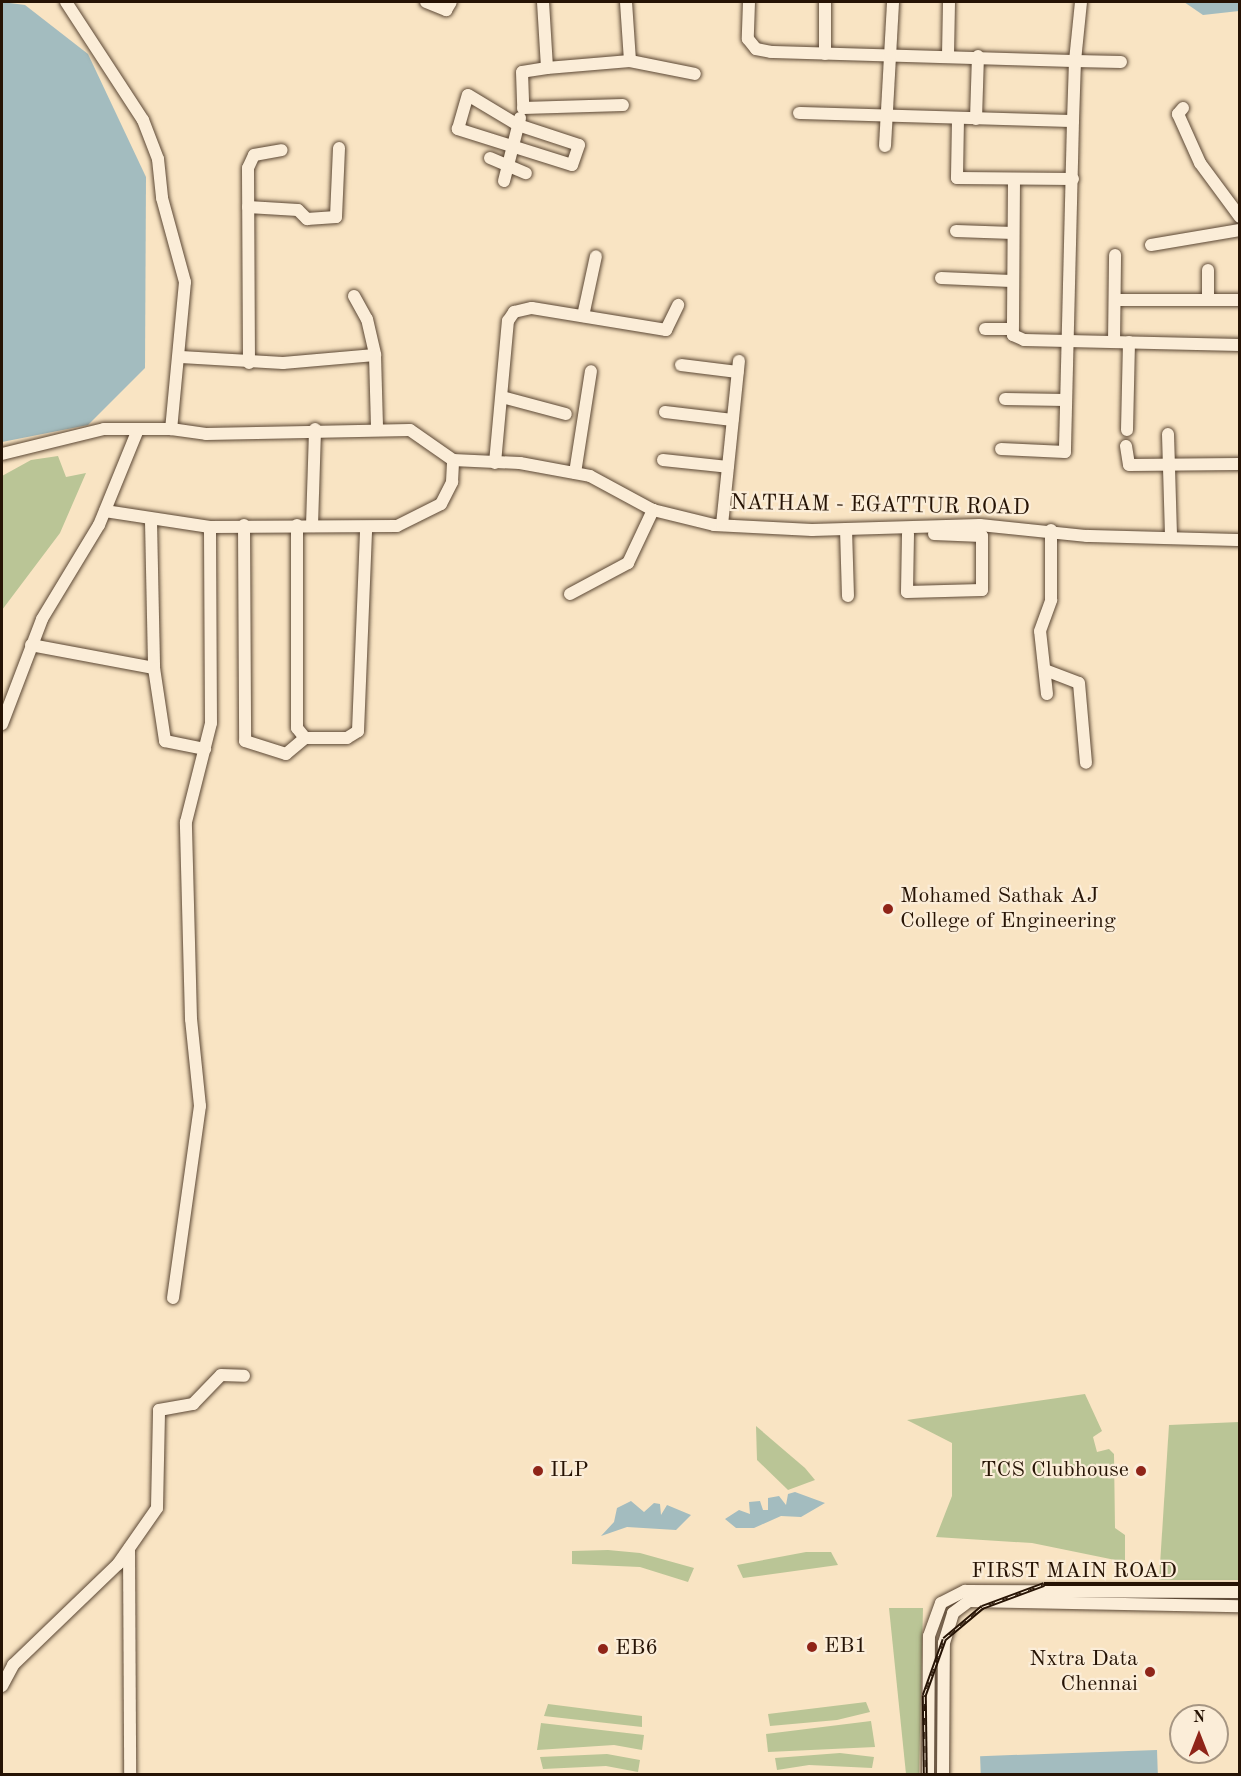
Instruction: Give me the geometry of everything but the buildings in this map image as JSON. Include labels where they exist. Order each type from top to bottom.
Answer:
[{"type":"street","points":[[66,2],[152,140],[185,282],[181,357],[171,429]]},
{"type":"street","points":[[426,2],[446,10],[451,2]]},
{"type":"street","points":[[543,2],[547,68]]},
{"type":"street","points":[[626,2],[630,61]]},
{"type":"street","points":[[749,2],[748,39],[756,49],[825,54],[948,55],[1121,62]]},
{"type":"street","points":[[825,2],[825,54]]},
{"type":"street","points":[[885,146],[893,2]]},
{"type":"street","points":[[948,55],[949,2]]},
{"type":"street","points":[[1000,449],[1065,452],[1075,61],[1081,2]]},
{"type":"street","points":[[976,119],[978,56]]},
{"type":"street","points":[[504,181],[511,142],[523,108],[522,72],[630,61],[695,74]]},
{"type":"street","points":[[468,95],[518,124],[579,145],[572,165],[511,142],[458,129],[468,95]]},
{"type":"street","points":[[523,108],[623,105]]},
{"type":"street","points":[[1183,108],[1178,114],[1200,163],[1239,217]]},
{"type":"street","points":[[800,113],[1073,121]]},
{"type":"street","points":[[958,119],[957,178],[1072,179]]},
{"type":"street","points":[[248,207],[298,210],[307,219],[336,217],[339,148]]},
{"type":"street","points":[[249,363],[250,159],[282,150]]},
{"type":"street","points":[[490,158],[526,173]]},
{"type":"street","points":[[1014,180],[1012,329],[1023,340],[1239,345]]},
{"type":"street","points":[[1151,244],[1239,230]]},
{"type":"street","points":[[956,231],[1012,233]]},
{"type":"street","points":[[1114,342],[1115,255]]},
{"type":"street","points":[[583,316],[596,256]]},
{"type":"street","points":[[1208,270],[1208,300]]},
{"type":"street","points":[[941,278],[1011,280]]},
{"type":"street","points":[[354,296],[367,319],[375,355],[377,428]]},
{"type":"street","points":[[1115,300],[1239,300]]},
{"type":"street","points":[[495,463],[508,321],[514,312],[532,308],[666,330],[678,305]]},
{"type":"street","points":[[985,329],[1012,329]]},
{"type":"street","points":[[1127,430],[1129,342]]},
{"type":"street","points":[[181,357],[249,363],[375,355]]},
{"type":"street","points":[[681,365],[739,366],[722,525]]},
{"type":"street","points":[[575,473],[591,371]]},
{"type":"street","points":[[502,397],[567,414]]},
{"type":"street","points":[[1005,399],[1065,400]]},
{"type":"street","points":[[665,412],[733,420]]},
{"type":"street","points":[[2,454],[95,431],[137,432],[171,429],[206,434],[377,428],[420,434],[453,460],[452,482],[441,504],[407,522],[366,529],[297,525],[210,527],[151,521],[105,511]]},
{"type":"street","points":[[312,526],[315,429]]},
{"type":"street","points":[[2,724],[31,645],[105,511],[137,432]]},
{"type":"street","points":[[1168,434],[1171,538]]},
{"type":"street","points":[[1126,446],[1129,465],[1239,464]]},
{"type":"street","name":"NATHAM - EGATTUR ROAD","points":[[453,460],[575,473],[653,510],[722,525],[910,531],[1051,530],[1239,540]]},
{"type":"street","points":[[663,460],[728,467]]},
{"type":"street","points":[[570,594],[628,563],[653,510]]},
{"type":"street","points":[[151,521],[154,668],[165,741],[205,749]]},
{"type":"street","points":[[244,525],[245,741],[286,754],[305,738],[347,738],[358,731],[366,529]]},
{"type":"street","points":[[297,525],[297,728],[305,738]]},
{"type":"street","points":[[173,1298],[200,1106],[191,1019],[186,822],[211,723],[210,527]]},
{"type":"street","points":[[846,529],[848,596]]},
{"type":"street","points":[[910,531],[907,592],[982,590],[979,529]]},
{"type":"street","points":[[1047,694],[1040,631],[1051,600],[1051,530]]},
{"type":"street","points":[[31,645],[154,668]]},
{"type":"street","points":[[1045,670],[1079,683],[1086,763]]},
{"type":"street","points":[[2,1686],[13,1665],[129,1549],[157,1508],[159,1410],[193,1404],[221,1375],[244,1376]]},
{"type":"street","points":[[129,1549],[130,1774]]},
{"type":"street","name":"FIRST MAIN ROAD","points":[[928,1774],[929,1636],[941,1603],[965,1591],[1239,1592]]},
{"type":"street","points":[[943,1774],[944,1643],[953,1613],[969,1601],[1239,1606]]},
{"type":"green space","points":[[58,456],[66,477],[86,473],[60,533],[2,610],[2,476],[31,460]]},
{"type":"green space","points":[[1085,1394],[1102,1431],[1093,1437],[1097,1452],[1109,1449],[1114,1454],[1115,1528],[1125,1535],[1125,1562],[1032,1543],[936,1537],[952,1496],[952,1443],[907,1420]]},
{"type":"green space","points":[[1239,1422],[1239,1580],[1159,1580],[1169,1425]]},
{"type":"green space","points":[[756,1426],[805,1468],[815,1480],[788,1490],[757,1460]]},
{"type":"green space","points":[[608,1550],[640,1553],[694,1568],[688,1582],[640,1567],[572,1564],[572,1551]]},
{"type":"green space","points":[[806,1552],[831,1552],[838,1565],[743,1578],[737,1565]]},
{"type":"green space","points":[[889,1608],[923,1608],[919,1774],[906,1774]]},
{"type":"green space","points":[[866,1702],[870,1712],[837,1720],[770,1726],[768,1714]]},
{"type":"green space","points":[[548,1704],[642,1716],[642,1727],[544,1716]]},
{"type":"green space","points":[[871,1721],[875,1747],[768,1752],[766,1734]]},
{"type":"green space","points":[[541,1723],[644,1735],[642,1750],[614,1745],[537,1750]]},
{"type":"green space","points":[[840,1753],[874,1757],[872,1768],[809,1765],[777,1770],[775,1758]]},
{"type":"green space","points":[[607,1754],[640,1760],[638,1772],[606,1766],[543,1769],[540,1757]]},
{"type":"water","points":[[2,2],[25,5],[88,54],[146,177],[145,368],[88,425],[2,442]]},
{"type":"water","points":[[1184,2],[1239,2],[1239,11],[1203,15]]},
{"type":"water","points":[[795,1492],[825,1503],[801,1517],[781,1516],[754,1528],[736,1528],[725,1519],[739,1510],[750,1514],[749,1502],[760,1501],[763,1510],[768,1510],[768,1498],[779,1496],[786,1505],[788,1494]]},
{"type":"water","points":[[631,1501],[644,1512],[654,1503],[660,1504],[661,1515],[667,1505],[691,1515],[676,1530],[627,1527],[601,1536],[614,1522],[617,1508]]},
{"type":"water","points":[[1157,1750],[1158,1774],[981,1774],[980,1756]]},
{"type":"railway","points":[[925,1774],[924,1695],[944,1639],[982,1607],[1044,1584],[1240,1584]]},
{"type":"place","name":"Mohamed Sathak AJ College of Engineering","points":[[888,909]]},
{"type":"place","name":"ILP","points":[[538,1471]]},
{"type":"place","name":"TCS Clubhouse","points":[[1141,1471]]},
{"type":"place","name":"EB1","points":[[812,1647]]},
{"type":"place","name":"EB6","points":[[603,1649]]},
{"type":"place","name":"Nxtra Data Chennai","points":[[1150,1672]]}]
